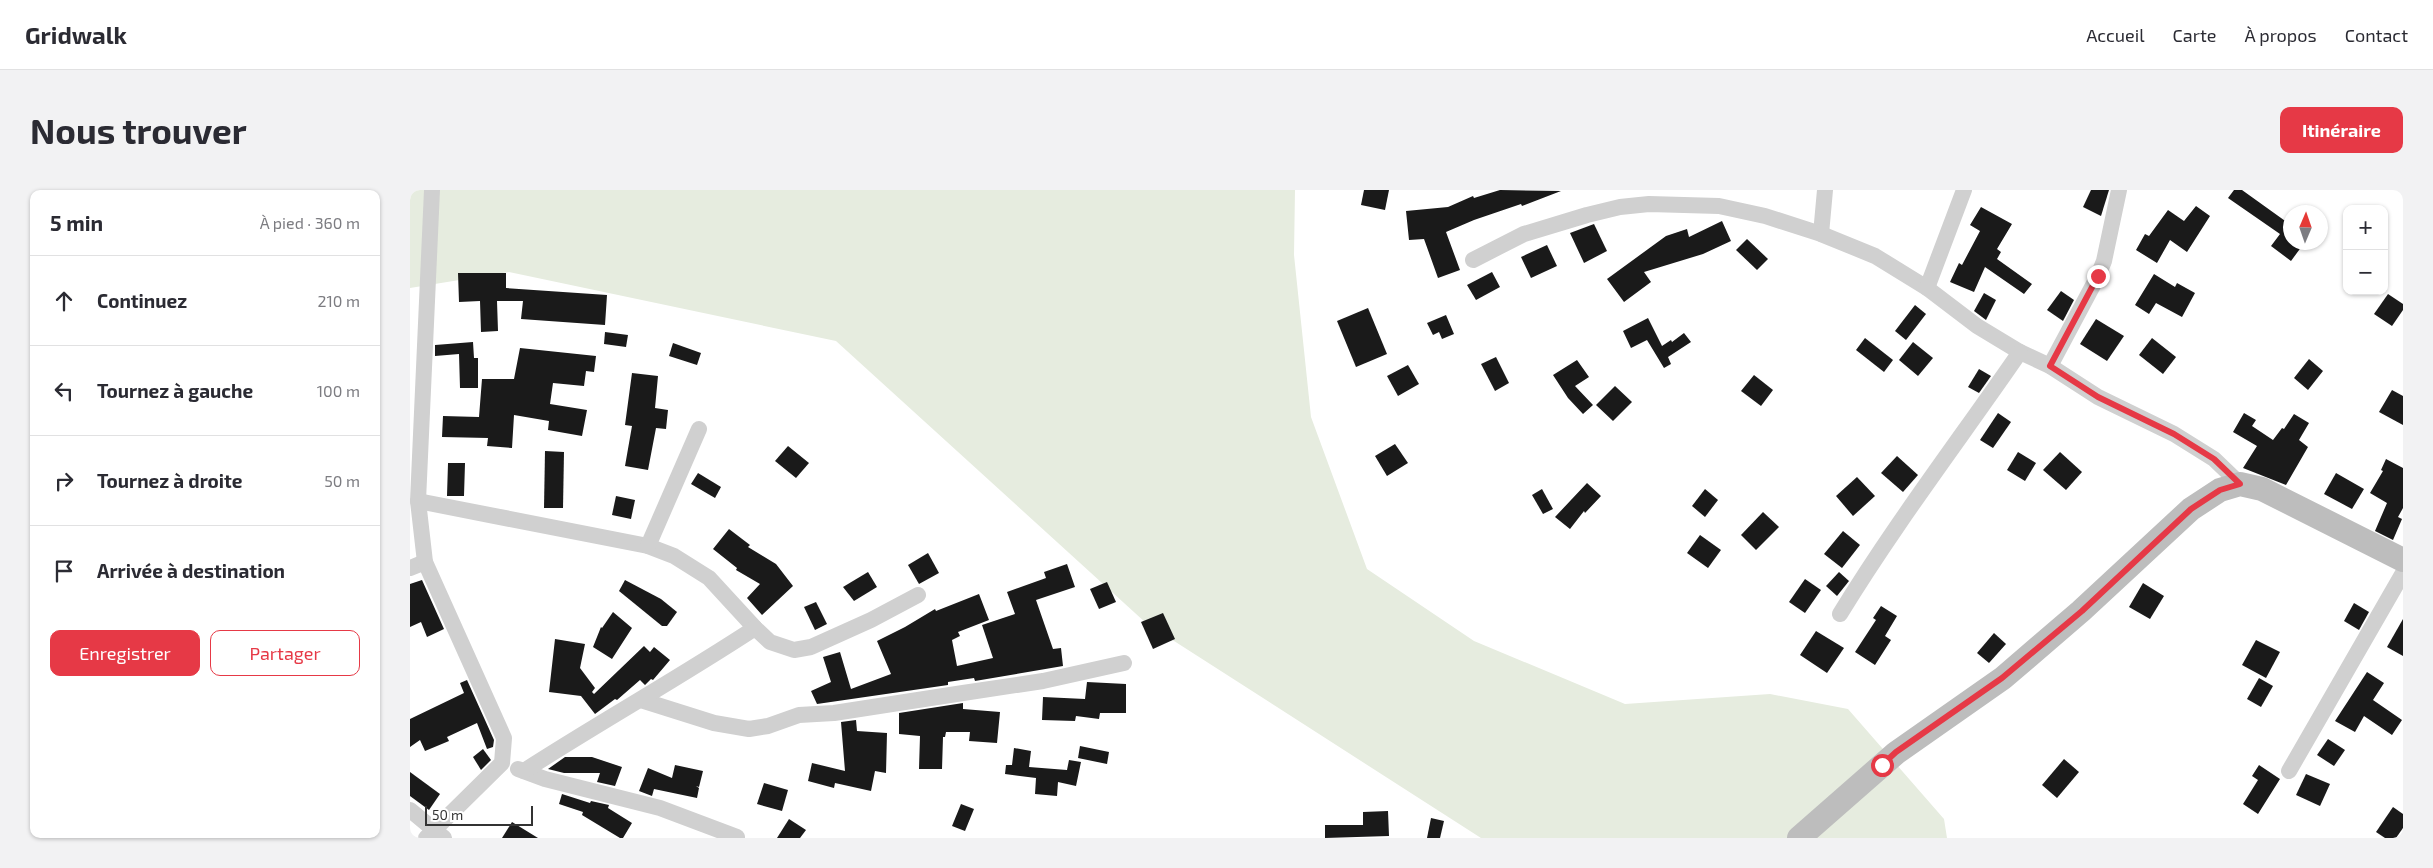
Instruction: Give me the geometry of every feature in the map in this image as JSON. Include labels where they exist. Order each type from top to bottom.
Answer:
[{"type":"street","points":[[410,810],[435,835],[502,763],[504,738],[497,719],[417,565],[418,501],[432,190]]},
{"type":"street","points":[[1820,234],[1825,190]]},
{"type":"street","points":[[1927,288],[1964,190]]},
{"type":"street","points":[[2050,366],[2098,276],[2104,261],[2120,190]]},
{"type":"street","points":[[1473,260],[1524,234],[1645,197],[1719,206],[1765,216],[1820,234],[1874,256],[1927,288],[1977,326],[2020,352],[2050,366],[2098,397],[2174,434],[2214,459],[2240,484]]},
{"type":"street","points":[[1840,614],[1881,547],[1948,456],[2020,352]]},
{"type":"street","points":[[648,546],[699,429]]},
{"type":"street","points":[[1798,838],[1896,752],[2002,678],[2082,611],[2191,509],[2220,490],[2240,484],[2262,489],[2403,560]]},
{"type":"street","points":[[418,501],[648,546],[674,556],[709,578],[770,642],[794,650],[811,646],[871,620],[918,595]]},
{"type":"street","points":[[2288,771],[2403,573]]},
{"type":"street","points":[[524,771],[582,733],[642,700],[755,628]]},
{"type":"street","points":[[642,700],[714,723],[749,729],[768,726],[799,715],[834,713],[990,689],[1124,663]]},
{"type":"street","points":[[502,763],[545,779],[660,808],[738,837]]},
{"type":"shaded area","points":[[410,190],[1295,190],[1294,255],[1311,417],[1367,569],[1474,641],[1625,704],[1770,694],[1848,709],[1944,819],[1947,838],[1481,838],[1146,623],[836,341],[509,272],[410,288]]},
{"type":"building","points":[[1364,190],[1389,190],[1385,210],[1361,205]]},
{"type":"building","points":[[1500,190],[1561,191],[1522,206],[1521,204],[1474,220],[1446,232],[1460,270],[1438,278],[1424,239],[1409,240],[1406,211],[1448,207],[1473,196],[1474,198]]},
{"type":"building","points":[[2091,190],[2109,190],[2101,216],[2083,207]]},
{"type":"building","points":[[2234,190],[2242,190],[2283,219],[2283,250],[2299,250],[2291,261],[2271,246],[2280,234],[2228,198]]},
{"type":"building","points":[[2196,206],[2210,216],[2187,252],[2170,240],[2157,263],[2136,250],[2145,234],[2149,236],[2168,210],[2184,221]]},
{"type":"building","points":[[1981,207],[2012,224],[1997,249],[2001,252],[1997,259],[2032,284],[2024,294],[1985,267],[1974,292],[1950,282],[1959,263],[1962,265],[1980,231],[1970,225]]},
{"type":"building","points":[[1722,221],[1731,241],[1703,254],[1644,272],[1651,282],[1624,302],[1607,279],[1666,236],[1687,229],[1689,237]]},
{"type":"building","points":[[1594,224],[1607,251],[1584,263],[1570,233]]},
{"type":"building","points":[[1747,239],[1768,259],[1757,270],[1736,250]]},
{"type":"building","points":[[1547,245],[1557,266],[1531,278],[1521,257]]},
{"type":"building","points":[[1492,272],[1500,287],[1476,300],[1467,285]]},
{"type":"building","points":[[458,273],[506,273],[506,288],[607,295],[605,325],[521,319],[523,301],[497,301],[498,331],[481,332],[480,301],[459,302]]},
{"type":"building","points":[[2154,274],[2175,287],[2177,283],[2195,293],[2182,317],[2156,303],[2149,314],[2135,305]]},
{"type":"building","points":[[2061,291],[2074,300],[2063,321],[2047,310]]},
{"type":"building","points":[[1984,293],[1996,300],[1986,320],[1974,311]]},
{"type":"building","points":[[2388,294],[2403,304],[2403,310],[2392,326],[2374,314]]},
{"type":"building","points":[[1915,305],[1926,314],[1906,340],[1895,331]]},
{"type":"building","points":[[1368,308],[1387,354],[1356,367],[1337,321]]},
{"type":"building","points":[[1446,315],[1454,334],[1442,339],[1439,332],[1433,335],[1427,323]]},
{"type":"building","points":[[1648,318],[1662,346],[1671,340],[1672,342],[1684,333],[1691,342],[1668,357],[1671,364],[1664,368],[1647,340],[1631,348],[1623,331]]},
{"type":"building","points":[[2096,319],[2124,336],[2107,361],[2080,344]]},
{"type":"building","points":[[605,332],[628,335],[626,347],[604,344]]},
{"type":"building","points":[[1865,338],[1893,360],[1884,372],[1856,350]]},
{"type":"building","points":[[2152,338],[2176,357],[2163,374],[2139,355]]},
{"type":"building","points":[[473,342],[474,358],[478,358],[478,388],[460,388],[459,354],[435,356],[435,345]]},
{"type":"building","points":[[1913,342],[1933,358],[1918,376],[1899,360]]},
{"type":"building","points":[[673,343],[701,353],[697,365],[669,356]]},
{"type":"building","points":[[520,348],[596,356],[594,372],[586,371],[584,386],[553,383],[550,404],[587,410],[582,436],[548,430],[549,421],[514,415],[512,448],[487,446],[488,438],[442,437],[443,416],[479,417],[482,379],[514,379]]},
{"type":"building","points":[[1496,357],[1509,383],[1495,391],[1481,364]]},
{"type":"building","points":[[2309,359],[2323,371],[2308,390],[2294,378]]},
{"type":"building","points":[[1577,360],[1589,377],[1575,386],[1593,405],[1583,414],[1568,398],[1553,375]]},
{"type":"building","points":[[1408,365],[1419,384],[1398,396],[1387,376]]},
{"type":"building","points":[[1979,369],[1991,376],[1979,393],[1968,387]]},
{"type":"building","points":[[632,373],[658,376],[655,408],[668,410],[666,429],[656,428],[648,470],[625,466],[632,426],[625,425]]},
{"type":"building","points":[[1754,375],[1773,390],[1761,406],[1741,391]]},
{"type":"building","points":[[1615,386],[1632,402],[1613,421],[1596,405]]},
{"type":"building","points":[[2392,390],[2403,396],[2403,425],[2379,412]]},
{"type":"building","points":[[1998,413],[2011,422],[1993,448],[1980,440]]},
{"type":"building","points":[[2244,413],[2256,420],[2252,426],[2273,440],[2282,428],[2284,429],[2294,414],[2309,423],[2299,440],[2308,447],[2286,485],[2243,468],[2257,446],[2233,432]]},
{"type":"building","points":[[1395,444],[1408,463],[1387,476],[1375,456]]},
{"type":"building","points":[[788,446],[809,463],[796,478],[775,461]]},
{"type":"building","points":[[545,451],[564,452],[563,508],[544,508]]},
{"type":"building","points":[[2018,452],[2036,463],[2025,481],[2007,470]]},
{"type":"building","points":[[2060,452],[2082,472],[2066,490],[2043,470]]},
{"type":"building","points":[[1897,456],[1918,475],[1903,492],[1881,473]]},
{"type":"building","points":[[2386,459],[2403,468],[2403,508],[2398,517],[2402,519],[2393,540],[2375,531],[2387,503],[2370,493],[2383,471],[2381,470]]},
{"type":"building","points":[[448,463],[465,463],[464,496],[447,496]]},
{"type":"building","points":[[698,473],[721,487],[715,498],[691,484]]},
{"type":"building","points":[[2336,473],[2364,489],[2352,509],[2324,494]]},
{"type":"building","points":[[1857,477],[1875,496],[1853,516],[1836,496]]},
{"type":"building","points":[[1587,483],[1601,496],[1585,513],[1584,511],[1570,529],[1555,517]]},
{"type":"building","points":[[1542,489],[1553,509],[1543,514],[1532,495]]},
{"type":"building","points":[[1705,489],[1718,500],[1705,517],[1692,506]]},
{"type":"building","points":[[616,496],[635,500],[631,519],[612,515]]},
{"type":"building","points":[[1763,512],[1779,527],[1756,550],[1741,535]]},
{"type":"building","points":[[729,529],[750,545],[748,547],[776,564],[793,586],[762,615],[747,598],[760,584],[736,570],[737,568],[713,549]]},
{"type":"building","points":[[1843,531],[1860,545],[1842,568],[1824,554]]},
{"type":"building","points":[[1700,535],[1721,550],[1708,568],[1687,553]]},
{"type":"building","points":[[928,553],[939,573],[919,584],[908,565]]},
{"type":"building","points":[[1067,564],[1075,587],[1036,600],[1053,649],[1061,648],[1063,666],[975,681],[974,678],[948,682],[948,685],[817,704],[811,691],[831,682],[823,657],[840,652],[851,689],[891,674],[877,641],[935,609],[936,611],[979,594],[989,620],[958,632],[960,636],[952,640],[957,666],[993,658],[982,625],[1015,614],[1007,592],[1046,578],[1044,572]]},
{"type":"building","points":[[868,572],[877,587],[854,601],[843,587]]},
{"type":"building","points":[[1839,572],[1849,581],[1837,596],[1826,586]]},
{"type":"building","points":[[1805,579],[1821,590],[1805,613],[1789,602]]},
{"type":"building","points":[[422,580],[444,629],[427,637],[421,622],[410,627],[410,584]]},
{"type":"building","points":[[625,580],[661,599],[677,612],[667,626],[662,626],[619,591]]},
{"type":"building","points":[[1107,582],[1116,602],[1099,609],[1090,589]]},
{"type":"building","points":[[2143,583],[2164,596],[2150,619],[2129,607]]},
{"type":"building","points":[[816,602],[827,624],[815,630],[804,607]]},
{"type":"building","points":[[2354,603],[2369,612],[2359,630],[2344,621]]},
{"type":"building","points":[[1881,606],[1897,616],[1885,636],[1891,640],[1875,665],[1855,652],[1876,620],[1873,618]]},
{"type":"building","points":[[613,612],[632,628],[612,659],[593,647],[601,627]]},
{"type":"building","points":[[1163,613],[1175,639],[1153,649],[1141,622]]},
{"type":"building","points":[[2403,619],[2403,656],[2387,647]]},
{"type":"building","points":[[1816,631],[1844,648],[1827,673],[1800,655]]},
{"type":"building","points":[[1994,633],[2006,644],[1989,663],[1977,653]]},
{"type":"building","points":[[555,639],[585,644],[580,668],[595,688],[592,692],[594,694],[644,646],[650,652],[654,647],[670,660],[653,680],[651,679],[645,685],[640,680],[617,700],[615,699],[595,714],[581,696],[549,692]]},
{"type":"building","points":[[2256,640],[2280,652],[2266,678],[2242,665]]},
{"type":"building","points":[[2367,672],[2384,683],[2373,700],[2402,720],[2392,735],[2364,716],[2355,732],[2335,721]]},
{"type":"building","points":[[2259,678],[2273,686],[2261,707],[2247,699]]},
{"type":"building","points":[[467,680],[494,740],[493,747],[487,749],[477,723],[447,737],[449,741],[425,751],[420,740],[410,747],[410,719],[464,693],[460,683]]},
{"type":"building","points":[[1087,682],[1126,684],[1126,713],[1100,713],[1099,719],[1076,716],[1075,721],[1042,720],[1043,697],[1085,699]]},
{"type":"building","points":[[963,703],[963,709],[1000,712],[997,743],[969,741],[970,732],[946,732],[945,737],[943,737],[942,769],[919,769],[920,736],[899,734],[899,713]]},
{"type":"building","points":[[856,720],[857,731],[887,733],[886,773],[875,771],[871,791],[835,783],[834,788],[808,781],[812,763],[845,771],[841,722]]},
{"type":"building","points":[[2328,739],[2345,750],[2334,766],[2317,755]]},
{"type":"building","points":[[1080,746],[1109,752],[1107,764],[1078,758]]},
{"type":"building","points":[[1014,748],[1031,751],[1029,767],[1067,770],[1069,760],[1081,762],[1076,786],[1058,782],[1057,796],[1035,794],[1036,778],[1005,774],[1006,765],[1012,765]]},
{"type":"building","points":[[483,749],[491,760],[481,770],[473,757]]},
{"type":"building","points":[[565,757],[592,757],[622,767],[615,786],[597,782],[600,773],[564,773],[548,769]]},
{"type":"building","points":[[2064,759],[2079,772],[2057,798],[2042,785]]},
{"type":"building","points":[[675,765],[703,771],[699,787],[696,786],[699,788],[697,798],[654,789],[652,796],[639,791],[648,768],[672,778]]},
{"type":"building","points":[[2259,765],[2280,779],[2258,814],[2243,804],[2258,780],[2252,776]]},
{"type":"building","points":[[410,772],[440,794],[429,810],[410,796]]},
{"type":"building","points":[[2306,774],[2330,784],[2320,806],[2296,795]]},
{"type":"building","points":[[764,783],[788,790],[782,811],[757,804]]},
{"type":"building","points":[[562,794],[590,803],[591,801],[609,805],[608,808],[632,823],[623,838],[620,838],[582,815],[583,812],[559,804]]},
{"type":"building","points":[[961,804],[974,809],[965,831],[952,826]]},
{"type":"building","points":[[2393,807],[2403,814],[2403,828],[2396,838],[2385,838],[2376,832]]},
{"type":"building","points":[[1388,811],[1389,836],[1325,838],[1325,825],[1363,825],[1363,812]]},
{"type":"building","points":[[1431,818],[1444,821],[1440,838],[1427,838]]},
{"type":"building","points":[[789,819],[806,830],[800,838],[777,838]]},
{"type":"building","points":[[512,822],[538,838],[502,838]]},
{"type":"route","points":[[1882,765],[1896,752],[2002,678],[2082,611],[2191,509],[2220,490],[2240,484],[2214,459],[2174,434],[2098,397],[2050,366],[2098,276]]}]
